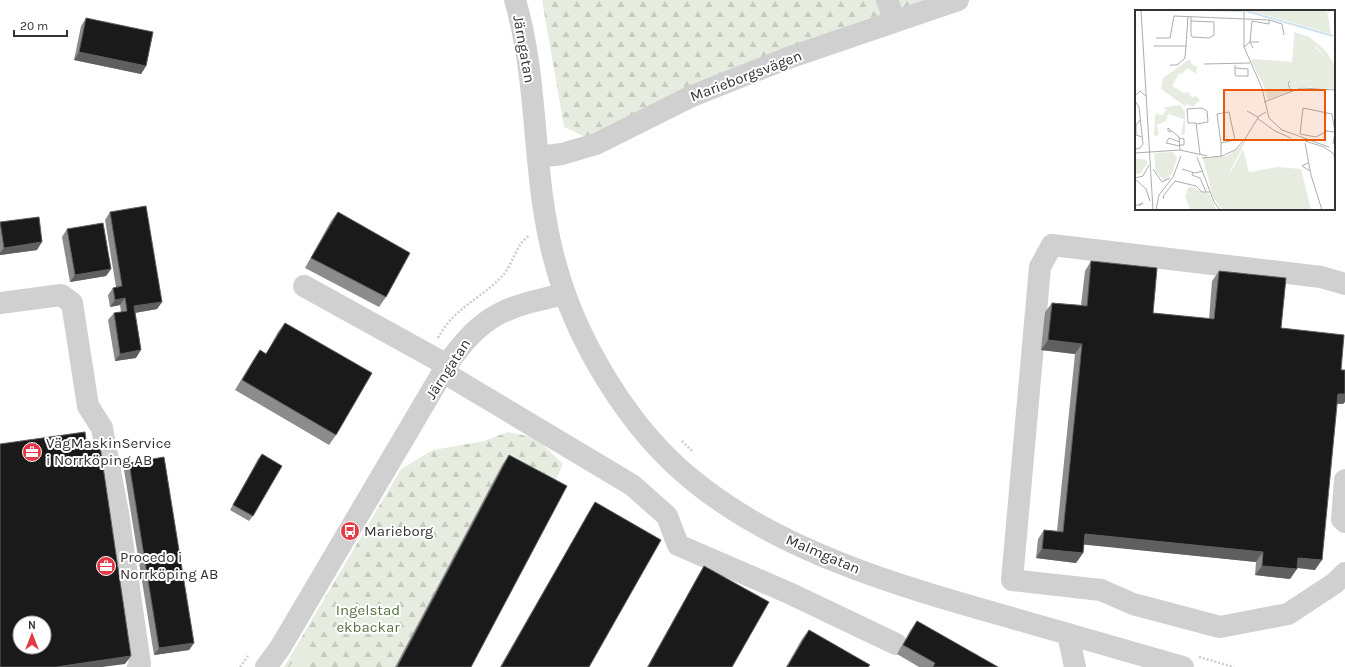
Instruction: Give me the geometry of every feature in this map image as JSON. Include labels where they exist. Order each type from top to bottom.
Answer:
[{"type":"street","name":"Järngatan","points":[[266,667],[280,648],[445,369],[464,341],[488,319],[506,309],[528,302],[565,294],[547,232],[524,34],[515,0]]},
{"type":"street","points":[[887,0],[895,21]]},
{"type":"street","name":"Marieborgsvägen","points":[[538,157],[562,154],[596,144],[692,96],[788,58],[958,0]]},
{"type":"street","points":[[1345,284],[1321,278],[1052,245],[1040,267],[1012,580],[1100,590],[1133,604],[1220,627],[1288,614],[1335,583],[1345,573]]},
{"type":"street","points":[[304,286],[445,369],[632,485],[667,516],[678,545],[789,592],[896,644]]},
{"type":"street","name":"Malmgatan","points":[[565,294],[584,339],[602,372],[631,414],[661,451],[695,483],[771,532],[838,562],[904,586],[1068,634],[1190,662]]},
{"type":"street","points":[[0,303],[61,295],[72,303],[88,406],[102,428],[118,513],[140,664],[138,667]]},
{"type":"street","points":[[1345,480],[1342,519],[1345,522]]},
{"type":"street","points":[[1068,634],[1075,667]]},
{"type":"path","points":[[681,441],[698,456]]},
{"type":"path","points":[[1190,662],[1234,667]]},
{"type":"green space","points":[[542,0],[923,0],[691,88],[590,139],[564,127]]},
{"type":"green space","name":"Ingelstad ekbackar","points":[[508,432],[536,438],[563,464],[554,484],[502,465],[395,667],[284,667],[401,469],[433,450],[484,441]]},
{"type":"green space","points":[[304,647],[318,655],[309,667],[289,667]]},
{"type":"building","points":[[86,18],[153,32],[146,66],[79,52]]},
{"type":"building","points":[[146,206],[162,302],[134,306],[141,350],[120,354],[114,313],[127,311],[125,298],[115,300],[113,288],[122,286],[110,212]]},
{"type":"building","points":[[338,212],[410,253],[386,297],[311,258]]},
{"type":"building","points":[[39,217],[42,242],[4,248],[0,222]]},
{"type":"building","points":[[103,223],[111,269],[75,275],[67,229]]},
{"type":"building","points":[[1091,261],[1157,268],[1153,313],[1214,319],[1219,271],[1286,278],[1281,328],[1344,335],[1341,370],[1345,370],[1345,394],[1338,394],[1322,560],[1298,558],[1297,569],[1262,566],[1263,552],[1085,534],[1083,553],[1042,549],[1044,530],[1063,532],[1082,344],[1048,340],[1052,303],[1087,306]]},
{"type":"building","points":[[285,323],[372,373],[336,435],[242,380],[260,350],[266,354]]},
{"type":"building","points":[[85,432],[87,448],[100,446],[131,656],[56,667],[0,667],[0,444]]},
{"type":"building","points":[[262,454],[282,466],[253,516],[233,505]]},
{"type":"building","points":[[509,455],[567,486],[471,667],[397,667]]},
{"type":"building","points":[[164,457],[194,643],[159,648],[129,463]]},
{"type":"building","points":[[595,502],[661,540],[589,667],[501,667]]},
{"type":"building","points":[[704,566],[769,602],[732,667],[648,667]]},
{"type":"building","points":[[917,621],[998,667],[933,667],[935,663],[903,645]]},
{"type":"building","points":[[809,630],[870,665],[868,667],[787,667]]},
{"type":"place","name":"VägMaskinService i Norrköping AB","points":[[32,452]]},
{"type":"place","name":"Marieborg","points":[[350,531]]},
{"type":"place","name":"Procedo i Norrköping AB","points":[[106,566]]}]
